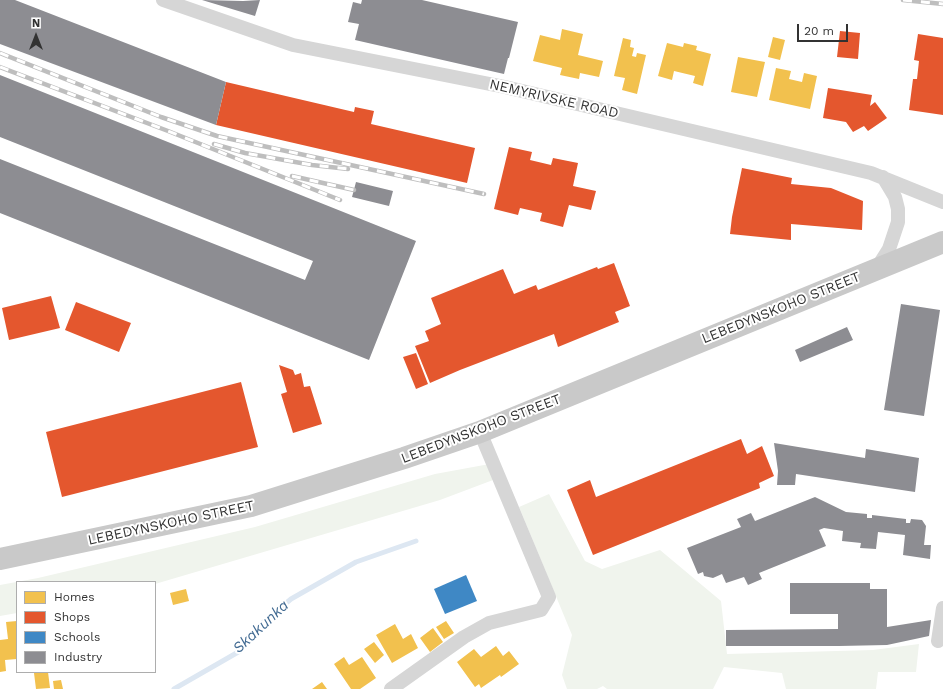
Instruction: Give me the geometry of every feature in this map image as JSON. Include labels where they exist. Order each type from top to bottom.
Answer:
[{"type":"main road","name":"LEBEDYNSKOHO STREET","points":[[0,559],[251,506],[404,458],[480,432],[943,242]]},
{"type":"street","name":"NEMYRIVSKE ROAD","points":[[163,0],[292,45],[505,87],[871,173],[943,202]]},
{"type":"street","points":[[876,269],[889,249],[898,222],[898,209],[895,197],[883,177]]},
{"type":"street","points":[[391,689],[464,637],[489,623],[541,610],[549,597],[480,432]]},
{"type":"street","points":[[938,641],[943,608]]},
{"type":"shaded area","points":[[495,463],[501,477],[440,500],[156,584],[156,581],[22,581],[255,527],[435,474]]},
{"type":"shaded area","points":[[549,494],[585,561],[602,569],[660,550],[721,601],[727,654],[873,650],[919,644],[916,672],[878,672],[876,689],[786,689],[782,673],[724,667],[713,689],[607,689],[603,686],[597,689],[567,689],[562,675],[572,635],[519,507]]},
{"type":"shaded area","points":[[16,582],[16,613],[0,616],[0,585]]},
{"type":"building: Homes","points":[[562,29],[583,34],[578,55],[603,61],[599,77],[580,73],[579,79],[560,75],[562,68],[533,61],[540,35],[560,40]]},
{"type":"building: Homes","points":[[773,37],[785,40],[780,60],[768,57]]},
{"type":"building: Homes","points":[[623,38],[631,40],[630,47],[634,48],[632,56],[636,57],[637,53],[646,55],[637,94],[622,90],[625,78],[614,76]]},
{"type":"building: Homes","points":[[667,43],[683,47],[684,43],[697,46],[696,50],[711,54],[703,86],[693,83],[695,76],[674,71],[672,80],[658,76]]},
{"type":"building: Homes","points":[[738,57],[765,62],[757,97],[731,92]]},
{"type":"building: Homes","points":[[776,68],[791,71],[789,79],[802,82],[804,73],[817,76],[810,109],[769,100]]},
{"type":"building: Homes","points":[[186,589],[189,601],[173,605],[170,593]]},
{"type":"building: Homes","points":[[16,621],[16,659],[5,660],[6,671],[0,672],[0,640],[8,639],[6,622]]},
{"type":"building: Homes","points":[[446,621],[454,633],[444,639],[436,627]]},
{"type":"building: Homes","points":[[395,624],[403,639],[411,634],[418,648],[392,663],[376,635]]},
{"type":"building: Homes","points":[[433,628],[443,642],[430,652],[420,638]]},
{"type":"building: Homes","points":[[374,642],[384,655],[375,663],[364,649]]},
{"type":"building: Homes","points":[[496,646],[503,656],[509,651],[519,664],[501,677],[500,675],[481,688],[479,684],[475,687],[457,662],[474,649],[481,657]]},
{"type":"building: Homes","points":[[344,657],[349,665],[362,657],[376,678],[360,689],[351,689],[334,664]]},
{"type":"building: Homes","points":[[34,673],[48,673],[50,688],[36,689]]},
{"type":"building: Homes","points":[[61,680],[63,689],[54,689],[53,681]]},
{"type":"building: Homes","points":[[322,682],[327,689],[312,689]]},
{"type":"building: Shops","points":[[840,31],[860,33],[858,59],[837,57]]},
{"type":"building: Shops","points":[[918,34],[943,38],[943,115],[909,110],[913,79],[917,79],[919,61],[914,60]]},
{"type":"building: Shops","points":[[226,82],[354,112],[355,107],[374,111],[371,124],[475,148],[467,183],[216,125]]},
{"type":"building: Shops","points":[[828,88],[872,95],[870,106],[875,102],[887,118],[868,131],[864,126],[853,132],[846,122],[823,118]]},
{"type":"building: Shops","points":[[509,147],[532,152],[530,160],[551,165],[553,158],[578,163],[573,186],[596,191],[591,210],[569,205],[563,227],[540,221],[542,213],[520,208],[518,215],[494,209]]},
{"type":"building: Shops","points":[[742,168],[792,178],[791,184],[831,188],[863,201],[862,230],[791,224],[791,240],[730,234]]},
{"type":"building: Shops","points":[[614,263],[630,306],[615,312],[619,322],[558,347],[554,334],[430,383],[415,346],[429,341],[425,331],[441,324],[431,298],[503,269],[514,294],[536,285],[538,290],[597,267],[598,269]]},
{"type":"building: Shops","points":[[51,296],[60,328],[9,340],[2,308]]},
{"type":"building: Shops","points":[[76,302],[131,323],[119,352],[65,330]]},
{"type":"building: Shops","points":[[416,353],[428,384],[416,389],[403,357]]},
{"type":"building: Shops","points":[[279,365],[293,370],[295,375],[301,373],[304,387],[310,386],[322,424],[293,433],[281,394],[287,392]]},
{"type":"building: Shops","points":[[241,382],[258,447],[62,497],[46,432]]},
{"type":"building: Shops","points":[[741,439],[747,454],[762,446],[774,476],[759,483],[760,488],[593,555],[567,490],[590,480],[596,497]]},
{"type":"building: Schools","points":[[466,575],[477,601],[445,614],[434,589]]},
{"type":"building: Industry","points":[[0,0],[15,0],[226,82],[216,125],[0,44]]},
{"type":"building: Industry","points":[[202,0],[243,1],[260,0],[255,16]]},
{"type":"building: Industry","points":[[362,0],[422,0],[518,22],[504,74],[355,40],[359,24],[348,22],[353,2],[361,4]]},
{"type":"building: Industry","points":[[0,75],[416,241],[369,360],[0,213],[0,159],[305,280],[313,261],[0,137]]},
{"type":"building: Industry","points":[[356,182],[393,191],[389,206],[352,197]]},
{"type":"building: Industry","points":[[901,304],[940,310],[924,416],[884,410]]},
{"type":"building: Industry","points":[[847,327],[853,340],[800,362],[795,350]]},
{"type":"building: Industry","points":[[774,443],[865,458],[866,449],[919,458],[915,492],[796,474],[795,485],[777,485],[778,471]]},
{"type":"building: Industry","points":[[815,497],[846,512],[867,514],[867,518],[872,518],[872,515],[906,519],[906,523],[910,523],[911,519],[922,520],[926,526],[924,545],[931,545],[930,559],[903,555],[905,535],[878,532],[876,549],[860,548],[861,543],[842,541],[843,531],[824,528],[819,530],[826,546],[759,573],[762,579],[748,585],[744,577],[726,583],[722,574],[713,578],[704,576],[703,572],[698,574],[687,548],[741,527],[737,519],[751,513],[755,521]]},
{"type":"building: Industry","points":[[790,583],[870,583],[870,589],[887,589],[887,627],[931,620],[929,636],[887,645],[726,646],[726,630],[838,629],[838,614],[790,614]]},
{"type":"waterway","name":"Skakunka","points":[[174,689],[240,651],[260,625],[291,599],[356,562],[416,541]]},
{"type":"railway","points":[[903,0],[943,4]]},
{"type":"railway","points":[[0,53],[161,117],[217,136],[484,194]]},
{"type":"railway","points":[[0,67],[168,131],[340,200]]},
{"type":"railway","points":[[214,144],[245,153],[312,165],[348,169]]},
{"type":"railway","points":[[292,176],[354,190]]}]
